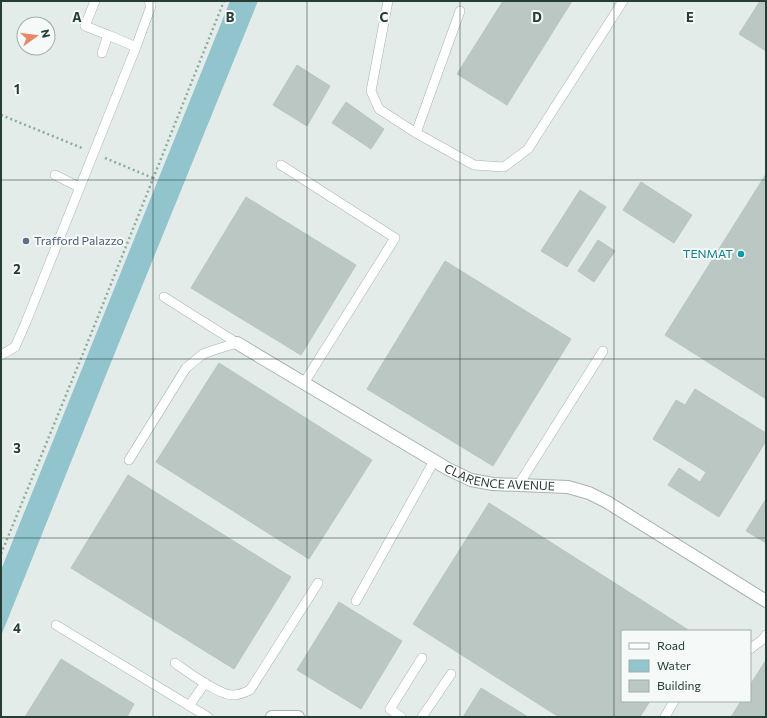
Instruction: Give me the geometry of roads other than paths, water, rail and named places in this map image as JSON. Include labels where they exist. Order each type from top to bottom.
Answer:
[{"type":"street","name":"CLARENCE AVENUE","points":[[237,343],[448,469],[471,480],[493,484],[568,487],[589,493],[607,502],[766,600]]},
{"type":"street","points":[[272,717],[298,717]]},
{"type":"lane","points":[[95,1],[85,26],[136,47]]},
{"type":"lane","points":[[1,354],[15,347],[136,47],[151,6],[149,1]]},
{"type":"lane","points":[[388,1],[371,91],[379,109],[416,133],[474,165],[504,167],[528,149],[623,1]]},
{"type":"lane","points":[[416,133],[460,11]]},
{"type":"lane","points":[[102,53],[108,35]]},
{"type":"lane","points":[[281,165],[395,238],[304,383]]},
{"type":"lane","points":[[55,175],[79,187]]},
{"type":"lane","points":[[164,297],[237,343]]},
{"type":"lane","points":[[129,460],[186,368],[203,354],[237,343]]},
{"type":"lane","points":[[519,484],[603,351]]},
{"type":"lane","points":[[356,600],[434,461]]},
{"type":"lane","points":[[175,664],[218,691],[231,695],[242,694],[250,690],[318,583]]},
{"type":"lane","points":[[56,625],[208,717]]},
{"type":"lane","points":[[751,648],[766,635]]},
{"type":"lane","points":[[401,717],[390,709],[422,658]]},
{"type":"lane","points":[[422,717],[451,674]]},
{"type":"lane","points":[[189,706],[205,683]]},
{"type":"lane","points":[[665,717],[673,702]]},
{"type":"water","points":[[230,1],[258,1],[1,636],[1,570]]},
{"type":"place","name":"Trafford Palazzo","points":[[26,241]]},
{"type":"place","name":"TENMAT","points":[[741,254]]}]
